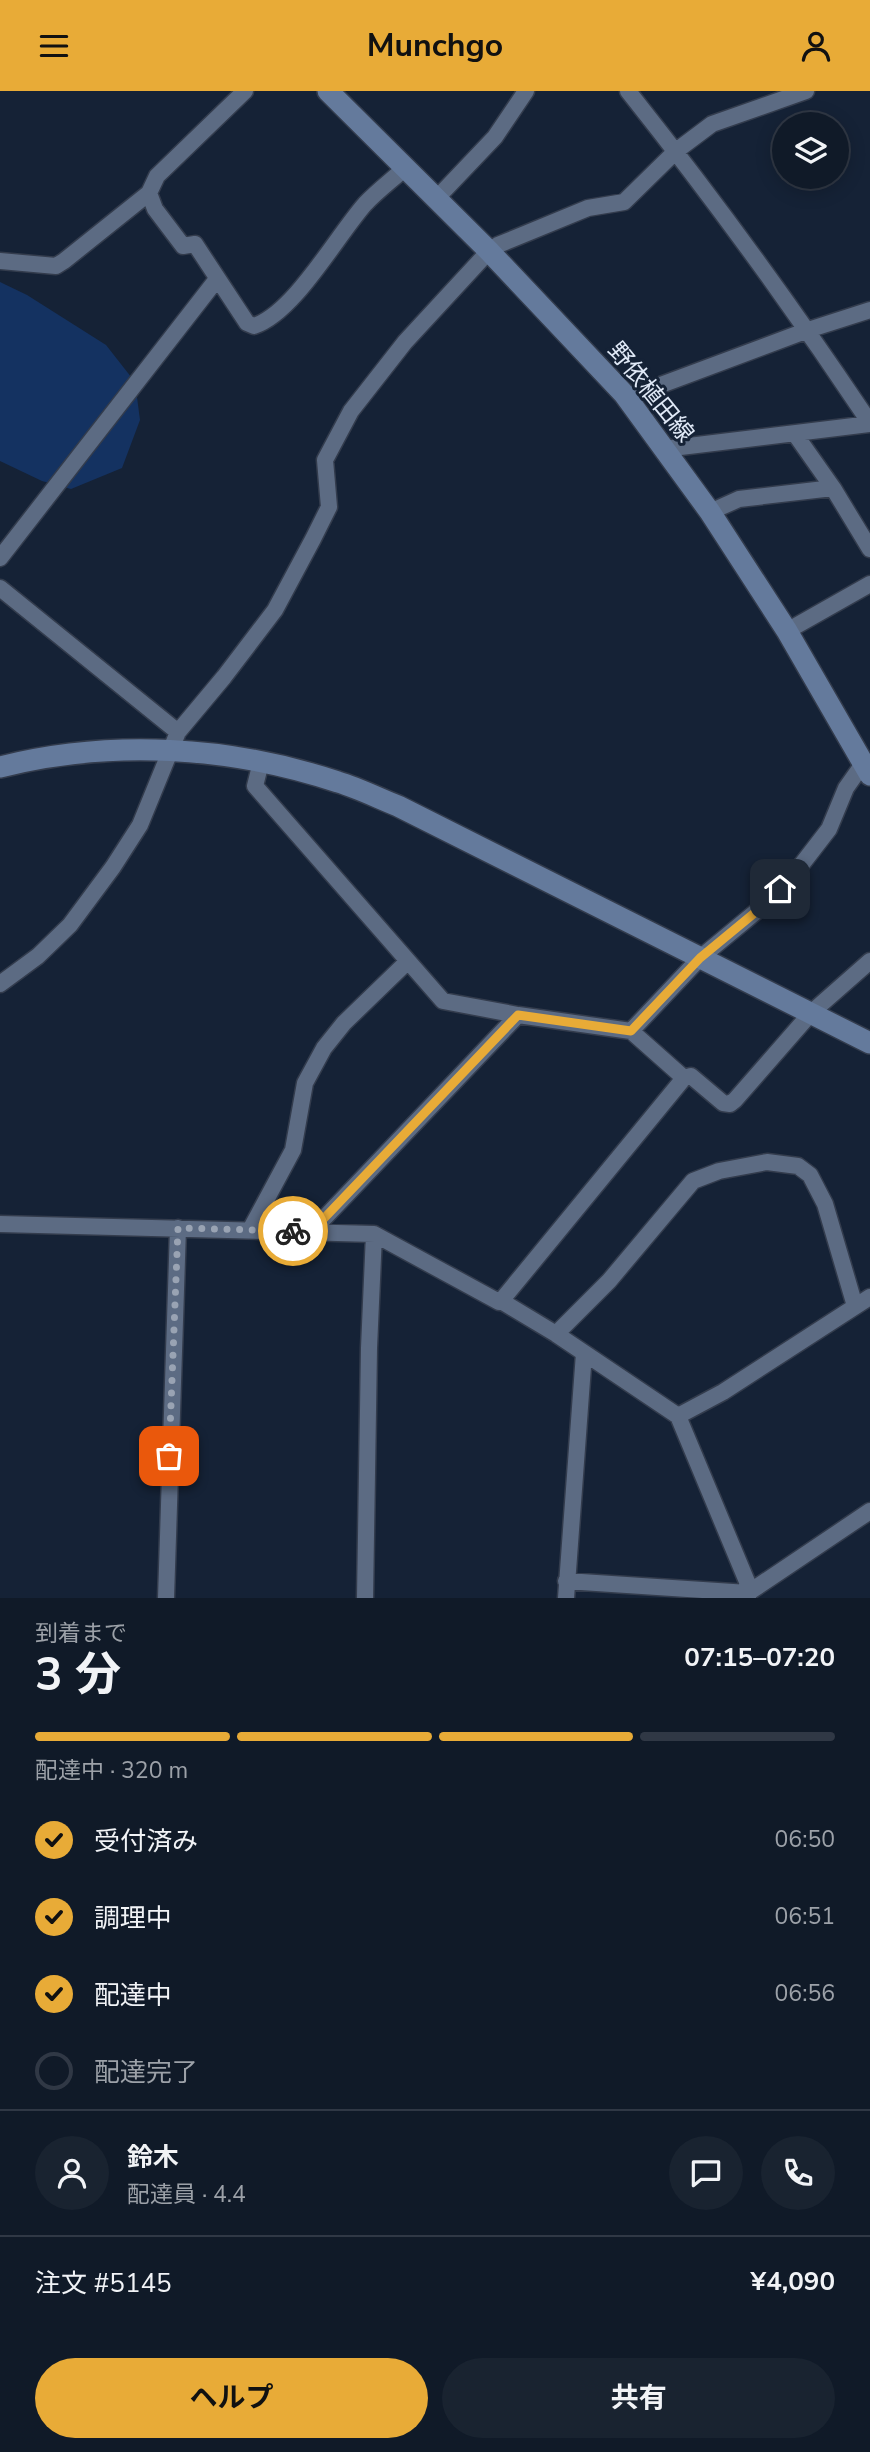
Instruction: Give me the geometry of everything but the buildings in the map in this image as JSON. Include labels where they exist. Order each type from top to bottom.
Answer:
[{"type":"street","points":[[0,261],[56,265],[149,193],[157,176],[245,91]]},
{"type":"street","name":"野依植田線","points":[[328,91],[489,251],[624,394],[710,512],[787,631],[867,770]]},
{"type":"street","points":[[436,199],[479,155],[526,91]]},
{"type":"street","points":[[628,91],[676,151],[808,330],[870,424],[664,449]]},
{"type":"street","points":[[0,984],[38,956],[70,925],[140,825],[174,741],[275,610],[329,507],[326,460],[351,411],[405,342],[489,251],[588,208],[624,202],[676,151],[712,124],[806,91]]},
{"type":"street","points":[[149,193],[155,209],[183,246],[195,244],[247,323],[254,326],[265,323],[289,302],[366,202],[405,168]]},
{"type":"street","points":[[0,558],[217,279]]},
{"type":"street","points":[[624,394],[634,395],[808,330],[870,310]]},
{"type":"street","points":[[795,434],[869,545]]},
{"type":"street","points":[[710,512],[739,499],[833,488]]},
{"type":"street","points":[[787,631],[870,584]]},
{"type":"street","points":[[0,588],[174,741]]},
{"type":"street","points":[[0,767],[174,741],[341,783],[398,806],[870,1043]]},
{"type":"street","points":[[261,762],[255,786],[443,1001],[631,1031],[684,1077]]},
{"type":"street","points":[[631,1031],[700,958],[769,901],[792,877],[829,828],[846,788],[867,770]]},
{"type":"street","points":[[501,1301],[684,1077],[691,1076],[719,1100],[730,1104],[811,1013],[870,961]]},
{"type":"street","points":[[250,1230],[293,1150],[305,1083],[324,1048],[344,1023],[407,962]]},
{"type":"street","points":[[311,1232],[518,1015]]},
{"type":"street","points":[[556,1334],[609,1281],[692,1181],[719,1171],[767,1162],[798,1166],[810,1175],[825,1204],[855,1306]]},
{"type":"street","points":[[0,1224],[374,1234],[501,1301],[556,1334],[678,1416],[748,1584],[748,1595]]},
{"type":"street","points":[[166,1598],[178,1228]]},
{"type":"street","points":[[365,1598],[369,1347],[374,1234]]},
{"type":"street","points":[[678,1416],[723,1392],[870,1297]]},
{"type":"street","points":[[566,1598],[584,1353]]},
{"type":"street","points":[[566,1581],[748,1595],[870,1511]]},
{"type":"shaded area","points":[[0,282],[27,295],[106,345],[135,382],[140,420],[122,468],[71,489],[42,481],[0,461]]},
{"type":"way so far","points":[[169,1456],[178,1228],[293,1231]]},
{"type":"route","points":[[293,1231],[311,1232],[518,1015],[631,1031],[700,958],[780,889]]}]
